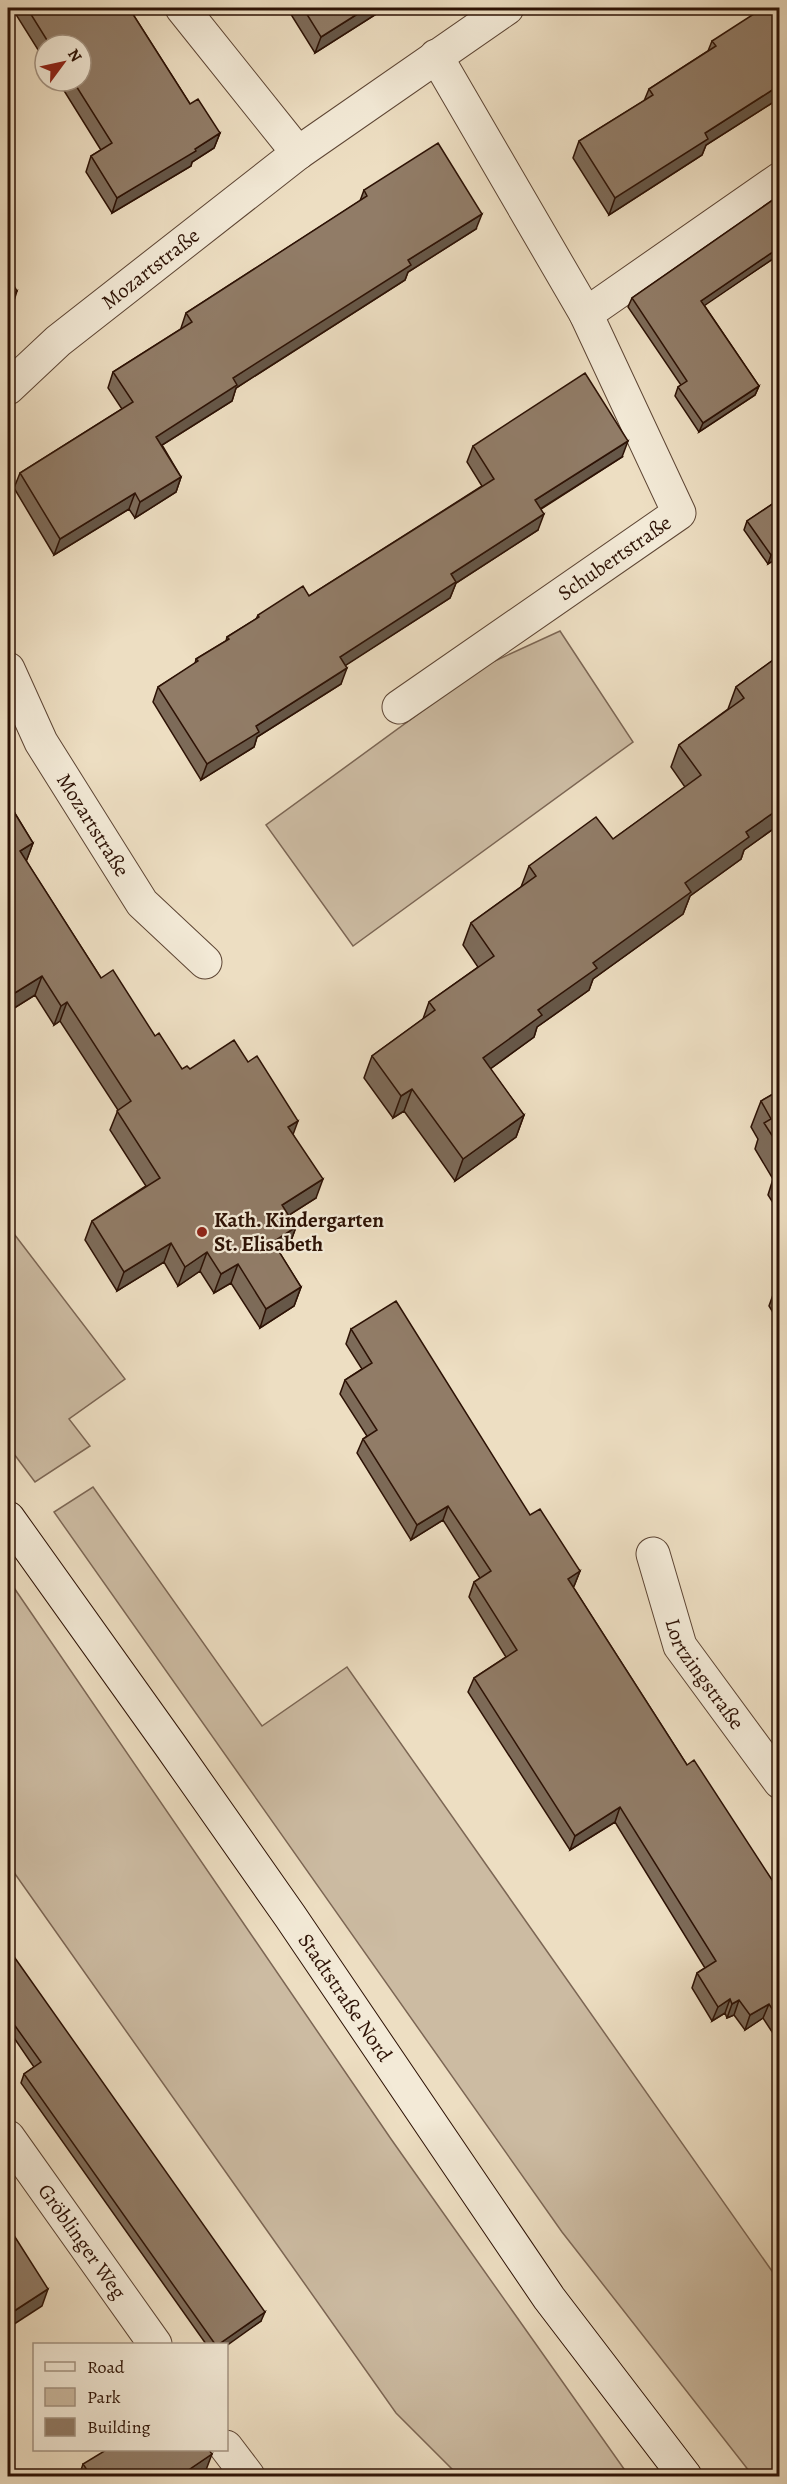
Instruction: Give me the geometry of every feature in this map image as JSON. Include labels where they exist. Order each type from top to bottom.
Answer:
[{"type":"street","points":[[182,8],[298,153]]},
{"type":"street","name":"Mozartstraße","points":[[8,388],[58,341],[298,153],[507,8]]},
{"type":"street","name":"Schubertstraße","points":[[399,707],[679,513],[585,314],[436,56]]},
{"type":"street","points":[[585,314],[780,179]]},
{"type":"street","name":"Mozartstraße","points":[[8,669],[41,742],[141,903],[205,962]]},
{"type":"street","name":"Stadtstraße Nord","points":[[8,1518],[263,1878],[549,2298],[685,2476]]},
{"type":"street","name":"Lortzingstraße","points":[[653,1554],[680,1646],[780,1782]]},
{"type":"street","name":"Gröblinger Weg","points":[[8,2137],[154,2343]]},
{"type":"street","points":[[228,2449],[248,2476]]},
{"type":"green space","points":[[560,631],[633,742],[353,946],[266,825],[484,666]]},
{"type":"green space","points":[[8,1226],[125,1379],[69,1419],[90,1446],[35,1482],[8,1446]]},
{"type":"green space","points":[[93,1487],[262,1726],[347,1667],[779,2281],[779,2476],[753,2476],[562,2232],[54,1512]]},
{"type":"green space","points":[[8,1579],[391,2139],[629,2476],[459,2476],[396,2413],[8,1864]]},
{"type":"building","points":[[27,8],[129,8],[190,104],[198,99],[220,133],[195,149],[196,151],[117,198],[91,156],[112,143],[81,93],[93,93],[93,33],[43,33]]},
{"type":"building","points":[[303,8],[367,8],[321,37]]},
{"type":"building","points":[[763,8],[780,8],[780,85],[705,133],[708,139],[615,198],[579,141],[653,95],[649,89],[716,46],[712,41]]},
{"type":"building","points":[[438,143],[482,214],[408,260],[411,265],[233,378],[237,385],[156,437],[181,477],[140,502],[135,493],[60,539],[20,473],[133,402],[113,372],[192,322],[186,313],[367,196],[364,190]]},
{"type":"building","points":[[780,195],[780,247],[701,301],[759,386],[703,423],[678,387],[687,381],[632,298]]},
{"type":"building","points":[[8,276],[17,291],[8,298]]},
{"type":"building","points":[[585,373],[628,441],[535,500],[544,514],[451,574],[456,582],[340,657],[347,668],[256,726],[259,732],[207,764],[158,687],[198,661],[196,659],[229,639],[227,637],[259,617],[258,615],[303,586],[309,596],[494,479],[473,446]]},
{"type":"building","points":[[780,499],[780,550],[771,555],[747,521]]},
{"type":"building","points":[[780,655],[780,808],[746,832],[749,837],[685,883],[691,892],[593,963],[597,968],[538,1010],[542,1015],[483,1058],[524,1115],[463,1159],[412,1089],[401,1096],[372,1056],[435,1010],[429,1002],[494,956],[471,923],[536,876],[529,866],[596,817],[613,839],[701,775],[679,745],[744,698],[736,687]]},
{"type":"building","points":[[8,802],[33,843],[20,851],[101,978],[113,970],[155,1036],[159,1033],[182,1069],[187,1066],[190,1069],[234,1040],[248,1062],[257,1056],[298,1121],[288,1127],[323,1179],[282,1205],[296,1227],[273,1242],[301,1287],[266,1309],[238,1264],[221,1274],[207,1252],[185,1267],[171,1243],[124,1272],[92,1221],[160,1178],[117,1111],[131,1101],[67,1002],[61,1006],[42,976],[10,996],[8,993]]},
{"type":"building","points":[[780,1090],[780,1148],[764,1123],[771,1119],[761,1101]]},
{"type":"building","points":[[396,1301],[530,1515],[540,1509],[580,1571],[568,1579],[687,1765],[694,1760],[774,1883],[780,1880],[780,2021],[769,2004],[750,2015],[739,2000],[732,2004],[730,1999],[718,2007],[697,1973],[716,1961],[620,1807],[575,1836],[474,1678],[517,1650],[474,1582],[491,1571],[448,1506],[417,1525],[363,1439],[377,1430],[345,1380],[372,1363],[351,1329]]},
{"type":"building","points":[[10,1951],[265,2312],[220,2343],[214,2343],[24,2074],[41,2062],[8,2016],[8,1953]]},
{"type":"building","points":[[8,2226],[48,2289],[8,2315]]},
{"type":"building","points":[[104,2451],[210,2451],[212,2454],[182,2476],[91,2476],[83,2464]]},
{"type":"place","name":"Kath. Kindergarten St. Elisabeth","points":[[202,1232]]}]
